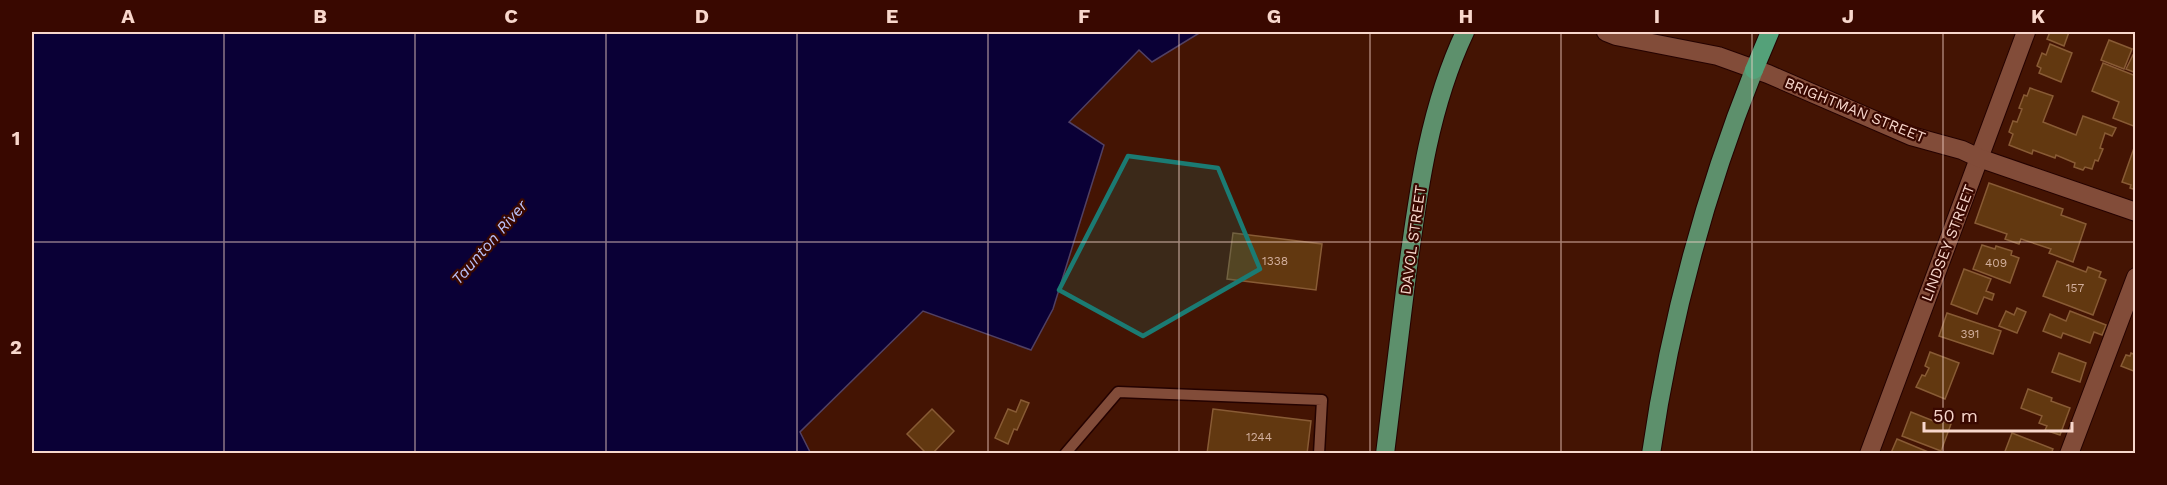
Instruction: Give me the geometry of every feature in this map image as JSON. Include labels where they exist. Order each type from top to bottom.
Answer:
[{"type":"highway","name":"DAVOL STREET","points":[[1385,453],[1411,244],[1427,146],[1443,86],[1465,32]]},
{"type":"highway","points":[[1651,453],[1671,342],[1691,257],[1711,188],[1770,32]]},
{"type":"street","name":"BRIGHTMAN STREET","points":[[1606,32],[1616,36],[1718,56],[1911,136],[1962,150],[1979,158],[2136,212]]},
{"type":"street","name":"LINDSEY STREET","points":[[1869,453],[2026,32]]},
{"type":"street","points":[[2069,453],[2136,277]]},
{"type":"lane","points":[[1065,453],[1118,392],[1322,400],[1319,453]]},
{"type":"highlighted area","points":[[1128,156],[1218,168],[1260,269],[1143,336],[1059,290]]},
{"type":"water","name":"Taunton River","points":[[32,32],[1201,32],[1152,62],[1139,50],[1069,122],[1104,145],[1053,309],[1031,350],[923,311],[800,432],[811,454],[32,453]]},
{"type":"building","points":[[2050,32],[2069,32],[2064,46],[2047,39]]},
{"type":"building","points":[[2109,40],[2132,49],[2124,69],[2101,60]]},
{"type":"building","points":[[2050,44],[2072,53],[2061,82],[2039,73],[2041,68],[2037,66],[2042,53],[2046,55]]},
{"type":"building","points":[[2133,55],[2136,56],[2136,73],[2126,69]]},
{"type":"building","points":[[2103,63],[2136,76],[2136,127],[2113,118],[2119,102],[2092,91]]},
{"type":"building","points":[[2030,88],[2053,96],[2043,122],[2076,135],[2083,116],[2116,128],[2112,136],[2105,133],[2100,148],[2103,149],[2092,169],[2085,167],[2083,170],[2074,167],[2075,163],[2056,155],[2055,158],[2033,150],[2032,154],[2009,145],[2013,134],[2009,132],[2013,121],[2017,122],[2022,109],[2019,108],[2024,95],[2027,96]]},
{"type":"building","points":[[2135,145],[2136,190],[2130,188],[2131,185],[2122,182]]},
{"type":"building","points":[[1989,183],[2063,209],[2061,215],[2086,224],[2073,262],[2049,253],[2051,249],[2021,239],[2019,244],[2005,239],[2007,234],[1975,223]]},
{"type":"building","points":[[1233,233],[1322,244],[1316,290],[1227,279]]},
{"type":"building","points":[[1982,245],[2012,251],[2011,255],[2019,258],[2010,283],[1973,269]]},
{"type":"building","points":[[2057,261],[2086,272],[2088,267],[2101,272],[2099,277],[2106,280],[2093,315],[2043,296]]},
{"type":"building","points":[[1964,269],[1991,279],[1986,291],[1994,294],[1992,300],[1984,297],[1977,314],[1951,304]]},
{"type":"building","points":[[2017,308],[2026,312],[2017,333],[1999,326],[2006,311],[2014,315]]},
{"type":"building","points":[[2070,311],[2106,325],[2102,335],[2094,332],[2090,343],[2063,333],[2061,338],[2043,331],[2050,314],[2066,321]]},
{"type":"building","points":[[1947,313],[2001,331],[1993,354],[1939,336]]},
{"type":"building","points":[[1930,352],[1959,363],[1945,399],[1916,387],[1922,375],[1925,376],[1929,368],[1925,366]]},
{"type":"building","points":[[2059,353],[2086,363],[2080,382],[2052,372]]},
{"type":"building","points":[[2131,353],[2136,355],[2136,372],[2121,366],[2126,355],[2130,356]]},
{"type":"building","points":[[2028,389],[2070,408],[2060,435],[2045,430],[2047,426],[2039,423],[2042,416],[2021,408]]},
{"type":"building","points":[[1021,400],[1029,403],[1008,444],[995,438],[1008,409],[1016,412]]},
{"type":"building","points":[[932,409],[954,431],[932,454],[927,454],[907,434]]},
{"type":"building","points":[[1213,409],[1311,421],[1307,454],[1207,454]]},
{"type":"building","points":[[1911,412],[1936,422],[1937,419],[1951,424],[1941,451],[1902,436]]},
{"type":"building","points":[[2012,433],[2053,449],[2051,454],[2004,454]]},
{"type":"building","points":[[1897,439],[1933,454],[1891,453]]}]
